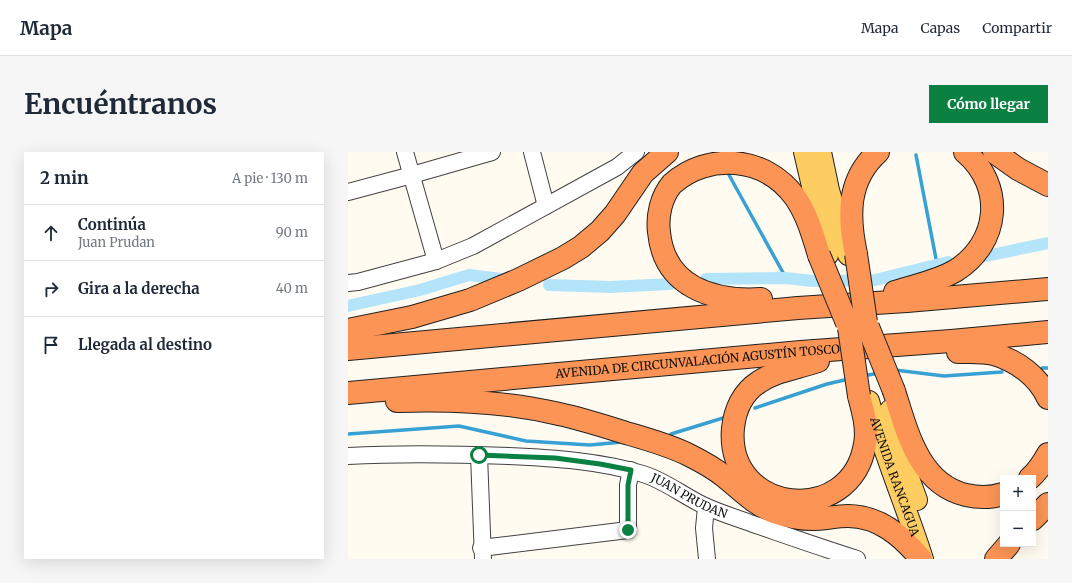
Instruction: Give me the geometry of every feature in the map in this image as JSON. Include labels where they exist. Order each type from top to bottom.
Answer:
[{"type":"highway","points":[[348,330],[412,317],[470,300],[518,280],[563,258],[581,247],[600,231],[615,214],[643,173],[666,152]]},
{"type":"highway","points":[[838,255],[852,238],[851,212],[857,180],[870,159],[878,152]]},
{"type":"highway","points":[[838,255],[857,326],[876,394],[865,422],[865,443],[859,464],[848,480],[840,487],[821,498],[799,501],[786,500],[766,492],[750,480],[743,471],[735,452],[733,432],[736,413],[740,404],[750,389],[758,382],[790,368],[808,364],[857,326],[905,288],[942,278],[966,263],[980,247],[992,217],[992,206],[989,185],[985,176],[972,158],[965,152]]},
{"type":"highway","points":[[994,152],[1018,169],[1048,185]]},
{"type":"highway","points":[[1000,495],[984,498],[967,496],[942,485],[927,470],[912,445],[905,427],[876,394],[857,326],[838,255],[807,219],[794,197],[778,178],[757,165],[746,161],[723,158],[702,163],[691,168],[672,184],[661,205],[658,228],[660,241],[668,264],[675,273],[693,287],[707,294],[725,298],[757,300],[782,298],[857,326],[927,354],[974,352],[994,354],[1023,368],[1042,387],[1048,398]]},
{"type":"highway","name":"AVENIDA DE CIRCUNVALACIÓN AGUSTÍN TOSCO","points":[[348,393],[794,353],[857,326],[907,302],[1048,289]]},
{"type":"highway","name":"AVENIDA DE CIRCUNVALACIÓN AGUSTÍN TOSCO","points":[[348,349],[791,309],[857,326],[1048,332]]},
{"type":"highway","points":[[348,401],[451,401],[487,403],[535,409],[584,420],[690,455],[724,476],[753,501],[785,516],[812,519],[849,516],[878,522],[895,532],[922,559]]},
{"type":"highway","points":[[1033,475],[1044,463],[1048,454]]},
{"type":"highway","points":[[1036,516],[1048,504]]},
{"type":"highway","points":[[996,559],[1006,547]]},
{"type":"main road","points":[[804,152],[838,255]]},
{"type":"main road","points":[[821,152],[830,190],[838,255]]},
{"type":"main road","name":"AVENIDA RANCAGUA","points":[[876,394],[888,462],[911,520],[922,559]]},
{"type":"main road","name":"AVENIDA RANCAGUA","points":[[876,394],[909,478],[936,559]]},
{"type":"street","points":[[405,152],[436,261]]},
{"type":"street","points":[[348,192],[492,152]]},
{"type":"street","points":[[532,152],[546,206]]},
{"type":"street","points":[[348,283],[358,282],[436,261],[473,246],[617,167],[636,152]]},
{"type":"street","name":"JUAN PRUDAN","points":[[348,456],[388,454],[555,458],[631,470],[654,478],[706,507],[816,552],[857,559]]},
{"type":"street","points":[[479,455],[482,553],[628,530],[628,485],[631,470]]},
{"type":"street","points":[[706,507],[704,528],[707,559]]},
{"type":"waterway","points":[[916,155],[937,264]]},
{"type":"waterway","points":[[729,175],[786,278]]},
{"type":"waterway","points":[[986,256],[1048,243]]},
{"type":"waterway","points":[[706,279],[786,278],[812,281],[875,280],[948,262]]},
{"type":"waterway","points":[[348,306],[420,290],[469,275],[501,279]]},
{"type":"waterway","points":[[549,285],[610,287],[670,284]]},
{"type":"waterway","points":[[1042,368],[1048,368]]},
{"type":"waterway","points":[[895,370],[944,376],[1002,372]]},
{"type":"waterway","points":[[863,376],[879,373]]},
{"type":"waterway","points":[[755,408],[827,384],[849,379]]},
{"type":"waterway","points":[[671,434],[723,418]]},
{"type":"waterway","points":[[348,434],[459,426],[526,441],[590,445],[622,442]]},
{"type":"route","points":[[479,455],[555,458],[631,470],[628,485],[628,530]]}]
